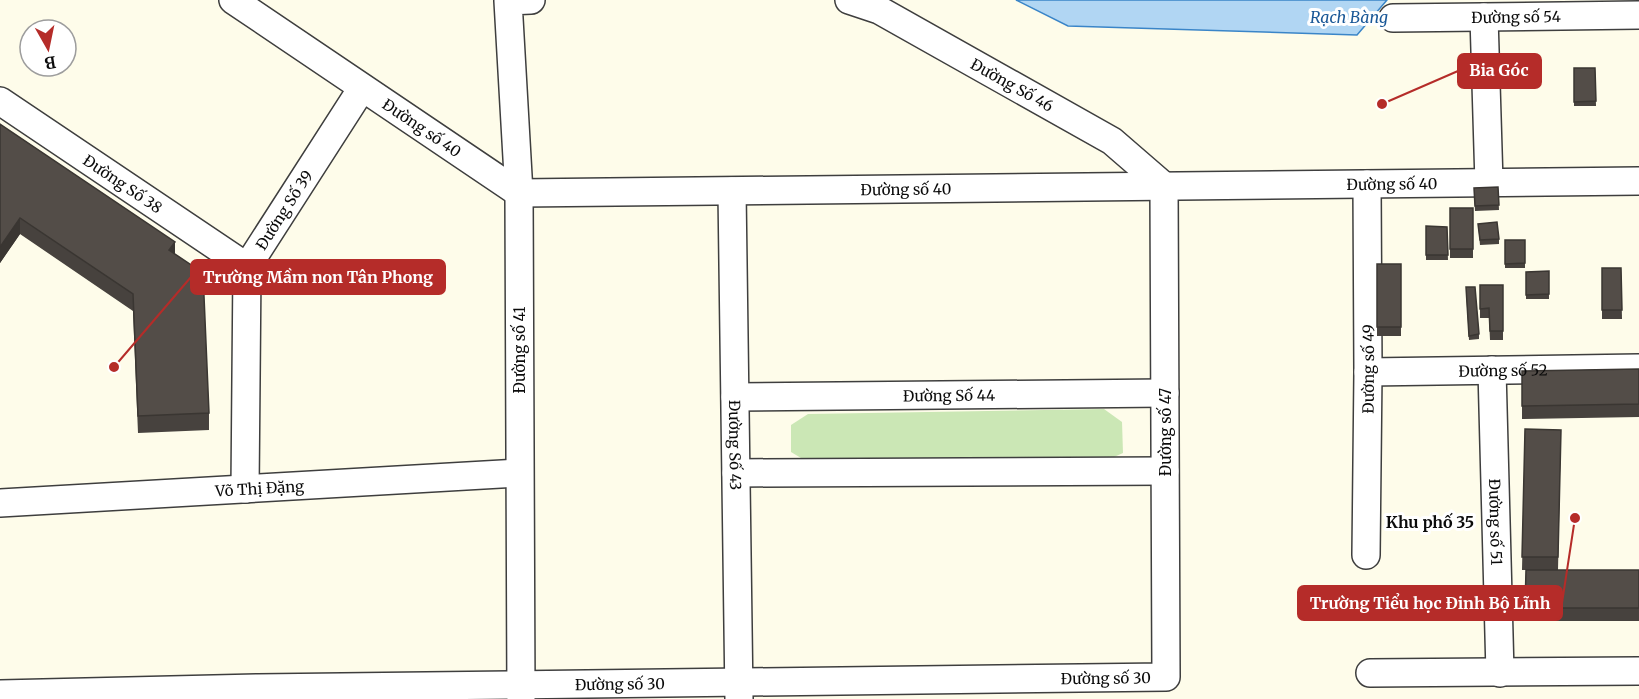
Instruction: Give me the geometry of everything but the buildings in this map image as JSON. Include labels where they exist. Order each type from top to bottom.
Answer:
[{"type":"street","name":"Đường số 40","points":[[233,0],[519,193],[1639,181]]},
{"type":"street","name":"Đường số 41","points":[[519,0],[521,692]]},
{"type":"street","name":"Đường Số 46","points":[[849,0],[879,10],[1112,141],[1164,186]]},
{"type":"street","name":"Đường số 54","points":[[1393,18],[1639,15]]},
{"type":"street","points":[[1485,17],[1489,183]]},
{"type":"street","name":"Đường Số 39","points":[[247,267],[362,87]]},
{"type":"street","name":"Đường Số 38","points":[[0,101],[247,267]]},
{"type":"street","name":"Đường số 49","points":[[1366,555],[1367,184]]},
{"type":"street","name":"Đường số 47","points":[[1164,186],[1166,677]]},
{"type":"street","name":"Đường Số 43","points":[[732,191],[739,691]]},
{"type":"street","points":[[245,489],[247,267]]},
{"type":"street","name":"Đường số 52","points":[[1368,372],[1639,368]]},
{"type":"street","name":"Đường số 51","points":[[1492,370],[1500,673]]},
{"type":"street","name":"Đường Số 44","points":[[735,397],[1165,393]]},
{"type":"street","points":[[736,473],[1165,471]]},
{"type":"street","name":"Võ Thị Đặng","points":[[0,503],[519,473]]},
{"type":"street","points":[[1371,673],[1639,672]]},
{"type":"street","name":"Đường số 30","points":[[0,694],[739,691],[1166,677]]},
{"type":"green space","points":[[1104,409],[1122,422],[1123,453],[1105,461],[811,464],[791,452],[791,425],[808,414]]},
{"type":"water","name":"Rạch Bàng","points":[[1016,0],[1387,0],[1357,35],[1068,26]]},
{"type":"place","name":"Bia Góc","points":[[1382,104]]},
{"type":"place","name":"Trường Mầm non Tân Phong","points":[[114,367]]},
{"type":"place","name":"Trường Tiểu học Đinh Bộ Lĩnh","points":[[1575,518]]},
{"type":"district","name":"Khu phố 35","points":[[1430,522]]}]
